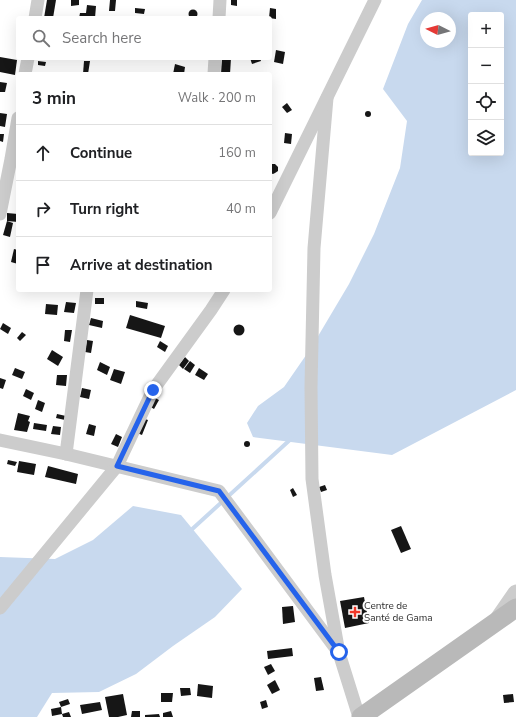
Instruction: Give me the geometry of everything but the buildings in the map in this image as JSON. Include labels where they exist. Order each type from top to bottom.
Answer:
[{"type":"main road","points":[[360,717],[516,608]]},
{"type":"street","points":[[35,16],[38,0]]},
{"type":"street","points":[[219,16],[220,0]]},
{"type":"street","points":[[272,208],[375,0]]},
{"type":"street","points":[[25,72],[28,60]]},
{"type":"street","points":[[214,72],[215,60]]},
{"type":"street","points":[[327,98],[314,248],[311,387],[312,479],[325,575],[339,652],[360,717]]},
{"type":"street","points":[[0,214],[10,151],[16,126]]},
{"type":"street","points":[[66,454],[86,292]]},
{"type":"street","points":[[0,608],[117,466],[153,390],[223,292]]},
{"type":"street","points":[[0,440],[66,454],[219,491],[339,652]]},
{"type":"street","points":[[496,622],[516,593]]},
{"type":"water","points":[[422,0],[516,0],[516,390],[392,455],[253,437],[247,423],[258,406],[284,387],[311,348],[349,284],[374,234],[400,168],[407,121],[383,89],[408,24]]},
{"type":"water","points":[[133,506],[181,515],[242,589],[215,617],[136,674],[99,692],[52,693],[37,717],[0,717],[0,557],[55,559],[93,540]]},
{"type":"waterway","points":[[189,532],[292,438]]},
{"type":"place","name":"Centre de Santé de Gama","points":[[355,612]]},
{"type":"route","points":[[153,390],[117,466],[219,491],[339,652]]}]
